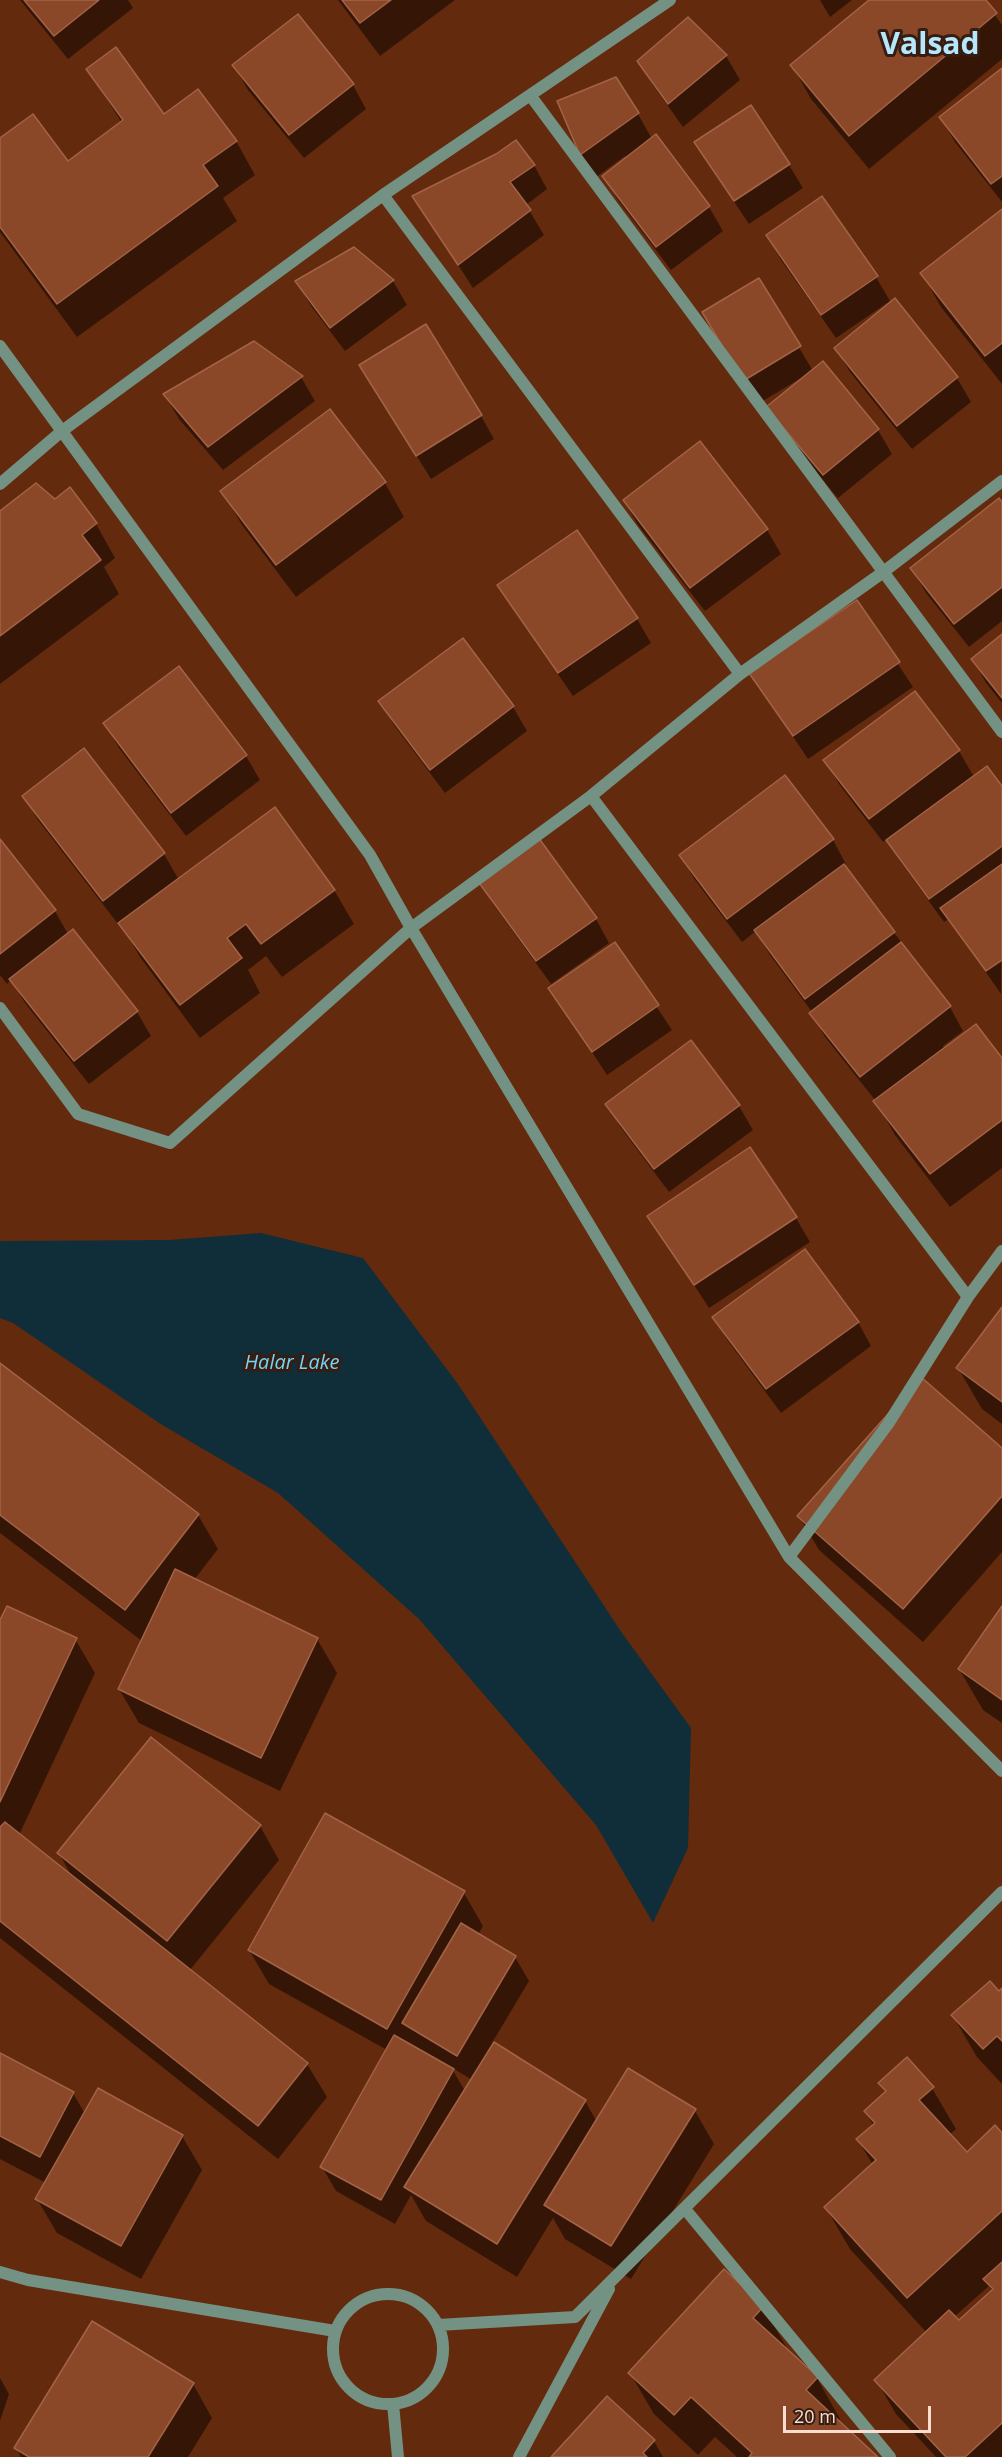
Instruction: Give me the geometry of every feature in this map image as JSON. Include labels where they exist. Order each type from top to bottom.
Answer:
[{"type":"street","points":[[0,484],[62,432],[383,195],[670,0]]},
{"type":"street","points":[[530,95],[1002,732]]},
{"type":"street","points":[[383,195],[740,674]]},
{"type":"street","points":[[0,346],[369,855],[789,1557],[1002,1771]]},
{"type":"street","points":[[0,1008],[78,1114],[170,1143],[411,928],[591,796],[740,674],[882,573],[1002,482]]},
{"type":"street","points":[[591,796],[968,1297]]},
{"type":"street","points":[[789,1557],[888,1424],[968,1297],[1002,1251]]},
{"type":"street","points":[[438,2325],[575,2317],[1002,1892]]},
{"type":"street","points":[[685,2209],[890,2457]]},
{"type":"street","points":[[0,2272],[28,2280],[336,2331]]},
{"type":"street","points":[[519,2457],[616,2277]]},
{"type":"street","points":[[385,2293],[406,2296],[425,2307],[438,2325],[444,2345],[441,2367],[430,2385],[413,2398],[393,2404],[371,2401],[352,2390],[339,2373],[333,2352],[336,2331],[347,2313],[364,2299],[385,2293]]},
{"type":"street","points":[[393,2404],[398,2457]]},
{"type":"water","name":"Halar Lake","points":[[261,1233],[363,1258],[458,1384],[622,1633],[691,1728],[688,1848],[653,1923],[596,1825],[419,1619],[278,1493],[159,1423],[13,1323],[0,1318],[0,1241],[169,1240]]},
{"type":"building","points":[[24,0],[99,0],[54,36]]},
{"type":"building","points":[[342,0],[391,0],[360,23]]},
{"type":"building","points":[[869,0],[986,0],[997,13],[849,136],[790,65]]},
{"type":"building","points":[[298,14],[354,84],[289,135],[232,65]]},
{"type":"building","points":[[688,17],[727,55],[668,104],[637,61]]},
{"type":"building","points":[[116,47],[164,114],[198,89],[237,141],[203,165],[218,186],[57,304],[0,227],[0,138],[33,114],[68,161],[123,120],[86,69]]},
{"type":"building","points":[[1002,68],[1002,176],[991,184],[939,117]]},
{"type":"building","points":[[616,77],[639,113],[580,155],[557,101]]},
{"type":"building","points":[[751,105],[790,164],[734,201],[694,142]]},
{"type":"building","points":[[656,134],[710,206],[656,247],[602,176]]},
{"type":"building","points":[[516,140],[535,165],[510,182],[531,210],[458,265],[412,196],[496,154]]},
{"type":"building","points":[[822,196],[878,276],[821,315],[766,235]]},
{"type":"building","points":[[1002,209],[1002,343],[985,356],[920,273]]},
{"type":"building","points":[[354,247],[394,280],[330,328],[295,281]]},
{"type":"building","points":[[759,278],[801,346],[743,381],[702,312]]},
{"type":"building","points":[[895,298],[958,377],[897,426],[834,348]]},
{"type":"building","points":[[426,324],[482,415],[416,456],[359,365]]},
{"type":"building","points":[[254,341],[303,376],[208,447],[163,394]]},
{"type":"building","points":[[823,361],[879,429],[823,475],[766,407]]},
{"type":"building","points":[[330,409],[386,482],[276,565],[220,491]]},
{"type":"building","points":[[700,441],[768,529],[690,588],[623,500]]},
{"type":"building","points":[[36,483],[55,499],[70,487],[97,523],[82,535],[101,560],[0,636],[0,511]]},
{"type":"building","points":[[999,498],[1002,502],[1002,587],[954,624],[910,568]]},
{"type":"building","points":[[577,530],[638,618],[558,673],[497,585]]},
{"type":"building","points":[[857,600],[900,662],[793,736],[749,673]]},
{"type":"building","points":[[1002,634],[1002,698],[971,659]]},
{"type":"building","points":[[463,638],[514,706],[430,770],[378,701]]},
{"type":"building","points":[[179,666],[247,755],[171,813],[103,723]]},
{"type":"building","points":[[915,691],[960,750],[869,819],[823,760]]},
{"type":"building","points":[[84,748],[165,853],[103,901],[22,796]]},
{"type":"building","points":[[987,766],[1002,786],[1002,846],[929,899],[886,840]]},
{"type":"building","points":[[785,775],[834,839],[727,919],[679,855]]},
{"type":"building","points":[[275,807],[335,890],[261,944],[246,924],[227,938],[242,958],[180,1005],[118,923]]},
{"type":"building","points":[[538,837],[597,918],[536,961],[477,880]]},
{"type":"building","points":[[0,839],[56,910],[0,954]]},
{"type":"building","points":[[844,864],[895,932],[805,999],[754,930]]},
{"type":"building","points":[[1002,864],[1002,960],[986,971],[940,908]]},
{"type":"building","points":[[73,929],[138,1011],[74,1061],[9,979]]},
{"type":"building","points":[[615,942],[659,1005],[592,1052],[548,988]]},
{"type":"building","points":[[901,942],[951,1006],[860,1077],[809,1013]]},
{"type":"building","points":[[976,1024],[1002,1058],[1002,1120],[930,1174],[873,1101]]},
{"type":"building","points":[[691,1040],[740,1105],[654,1169],[605,1104]]},
{"type":"building","points":[[750,1147],[797,1217],[694,1285],[647,1216]]},
{"type":"building","points":[[805,1249],[859,1322],[766,1389],[712,1317]]},
{"type":"building","points":[[1002,1307],[1002,1402],[956,1368]]},
{"type":"building","points":[[0,1363],[199,1514],[125,1610],[0,1515]]},
{"type":"building","points":[[921,1377],[1002,1448],[1002,1496],[903,1609],[797,1516]]},
{"type":"building","points":[[175,1569],[318,1638],[261,1758],[118,1689]]},
{"type":"building","points":[[7,1606],[77,1638],[0,1802],[0,1620]]},
{"type":"building","points":[[1002,1606],[1002,1700],[958,1669]]},
{"type":"building","points":[[151,1737],[261,1825],[167,1941],[57,1853]]},
{"type":"building","points":[[325,1813],[465,1891],[387,2029],[248,1950]]},
{"type":"building","points":[[5,1822],[308,2063],[258,2126],[0,1921],[0,1827]]},
{"type":"building","points":[[461,1923],[516,1956],[457,2056],[402,2023]]},
{"type":"building","points":[[990,1981],[999,1991],[1002,1988],[1002,2041],[997,2036],[983,2049],[951,2015]]},
{"type":"building","points":[[394,2035],[454,2069],[381,2200],[320,2167]]},
{"type":"building","points":[[494,2042],[586,2100],[497,2244],[404,2187]]},
{"type":"building","points":[[0,2053],[74,2092],[40,2157],[0,2136]]},
{"type":"building","points":[[907,2057],[934,2087],[919,2100],[967,2152],[995,2125],[1002,2133],[1002,2211],[907,2298],[824,2207],[876,2160],[856,2139],[875,2123],[864,2111],[886,2091],[878,2083]]},
{"type":"building","points":[[628,2068],[696,2109],[611,2246],[544,2205]]},
{"type":"building","points":[[98,2088],[183,2135],[121,2246],[35,2199]]},
{"type":"building","points":[[1002,2262],[1002,2423],[965,2457],[946,2457],[874,2380],[949,2310],[959,2320],[993,2289],[983,2279]]},
{"type":"building","points":[[724,2269],[764,2306],[753,2318],[818,2377],[806,2390],[878,2457],[749,2457],[752,2453],[691,2397],[674,2415],[628,2373]]},
{"type":"building","points":[[92,2321],[194,2383],[148,2457],[29,2457],[14,2448]]},
{"type":"building","points":[[607,2396],[655,2440],[643,2453],[647,2457],[551,2457]]},
{"type":"district","name":"Valsad","points":[[930,45]]}]
